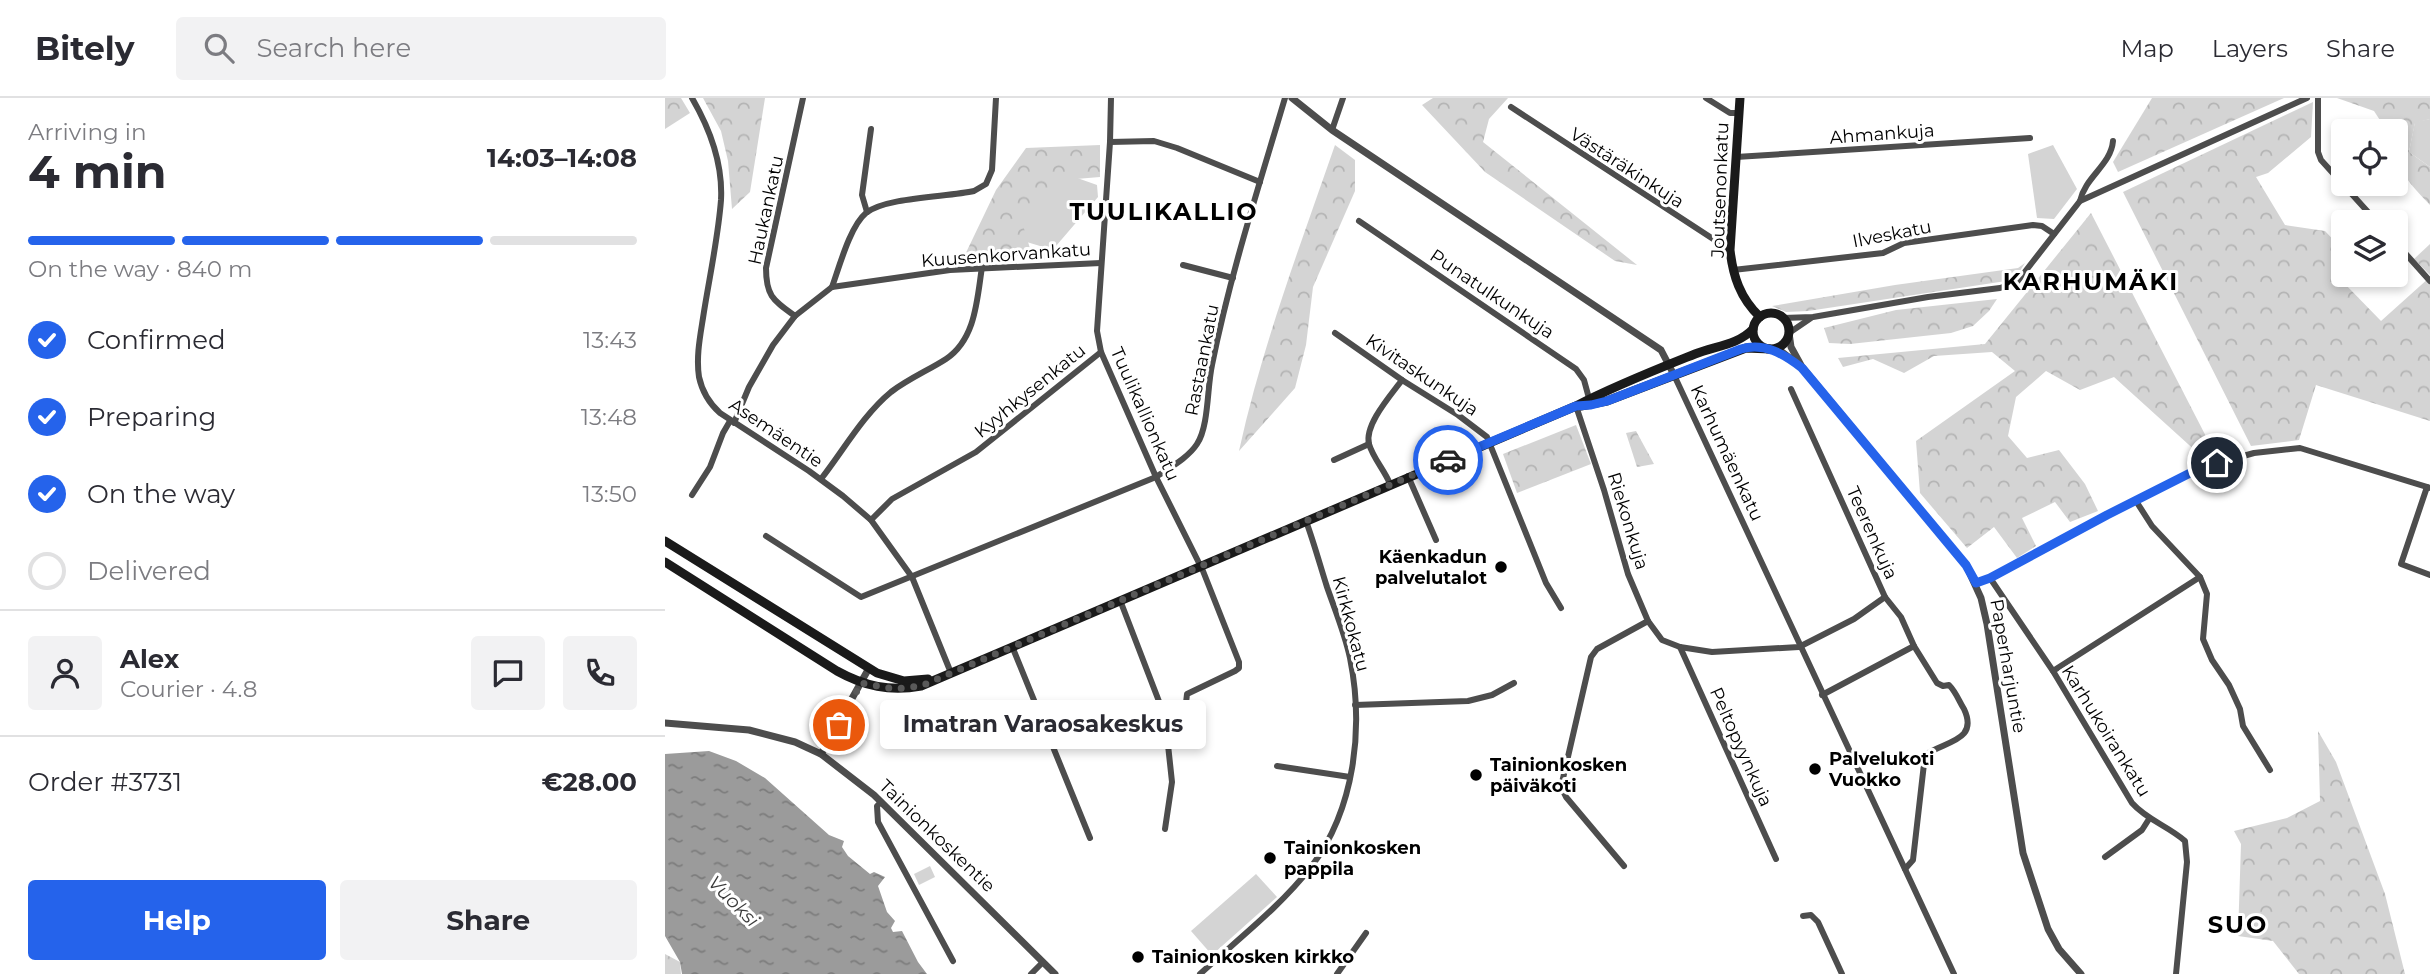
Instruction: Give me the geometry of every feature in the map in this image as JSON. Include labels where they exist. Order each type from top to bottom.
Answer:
[{"type":"main road","name":"Joutsenonkatu","points":[[1740,98],[1730,250],[1733,270],[1742,295],[1760,317]]},
{"type":"main road","points":[[665,562],[837,671],[861,683],[906,689],[921,686],[1576,406],[1590,402],[1674,375],[1746,348],[1770,349],[1782,346],[1789,333],[1789,325],[1783,318],[1770,313],[1760,317],[1744,338],[1669,365],[1590,402]]},
{"type":"main road","points":[[1753,329],[1756,341],[1770,349]]},
{"type":"main road","points":[[665,541],[889,679],[904,681],[947,675]]},
{"type":"street","name":"Asemäentie","points":[[692,98],[707,123],[719,162],[721,199],[698,349],[699,377],[707,397],[714,408],[732,422],[821,479],[871,520],[888,540],[912,577],[947,675]]},
{"type":"street","name":"Haukankatu","points":[[795,316],[777,303],[766,288],[767,268],[803,98]]},
{"type":"street","points":[[832,287],[851,238],[867,212],[891,204],[974,191],[986,184],[992,170],[996,98]]},
{"type":"street","name":"Tuulikallionkatu","points":[[1111,98],[1097,331],[1101,352],[1156,477],[1200,565],[1237,654],[1239,668],[1187,694],[1186,703],[1198,723]]},
{"type":"street","name":"Rastaankatu","points":[[766,536],[861,597],[1156,477],[1178,462],[1197,444],[1203,427],[1211,367],[1233,278],[1285,98]]},
{"type":"street","name":"Karhumäenkatu","points":[[1292,98],[1332,130],[1661,350],[1954,974]]},
{"type":"street","points":[[1332,130],[1343,98]]},
{"type":"street","points":[[1706,98],[1730,113],[1739,113]]},
{"type":"street","points":[[2080,201],[2307,98]]},
{"type":"street","points":[[2318,98],[2318,152],[2321,160],[2366,210]]},
{"type":"street","name":"Västäräkinkuja","points":[[1511,107],[1730,250]]},
{"type":"street","points":[[867,212],[862,195],[871,130]]},
{"type":"street","name":"Ahmankuja","points":[[1736,157],[2030,138]]},
{"type":"street","points":[[1110,142],[1154,141],[1260,182]]},
{"type":"street","points":[[1783,318],[1813,317],[2000,288],[2017,282],[2080,201],[2088,183],[2107,160],[2113,141]]},
{"type":"street","name":"Punatulkunkuja","points":[[1359,221],[1576,369],[1584,380],[1590,402]]},
{"type":"street","name":"Ilveskatu","points":[[1733,270],[1883,253],[1904,243],[2033,225],[2042,226],[2054,234]]},
{"type":"street","points":[[2408,256],[2430,281]]},
{"type":"street","name":"Kuusenkorvankatu","points":[[692,495],[710,467],[723,433],[732,422],[772,345],[795,316],[832,287],[982,267],[1101,264]]},
{"type":"street","points":[[1183,265],[1233,278]]},
{"type":"street","points":[[821,479],[877,406],[893,391],[950,357],[964,342],[974,318],[982,267]]},
{"type":"street","points":[[1789,333],[1813,317]]},
{"type":"street","name":"Kivitaskunkuja","points":[[1335,333],[1458,415],[1491,442]]},
{"type":"street","name":"Paperharjuntie","points":[[1789,333],[1791,346],[1802,368]]},
{"type":"street","name":"Paperharjuntie","points":[[1770,349],[1782,352],[1802,368],[1966,565],[1976,583],[1987,624],[2023,853],[2047,929],[2059,949],[2081,974]]},
{"type":"street","name":"Kyyhkysenkatu","points":[[871,520],[892,499],[976,452],[1101,352]]},
{"type":"street","points":[[1390,484],[1369,444],[1369,434],[1374,419],[1402,380]]},
{"type":"street","name":"Teerenkuja","points":[[1791,389],[1885,597],[1854,619],[1799,647]]},
{"type":"street","name":"Riekonkuja","points":[[1576,406],[1628,574],[1648,621],[1662,640],[1680,647]]},
{"type":"street","points":[[1491,442],[1546,583],[1561,608]]},
{"type":"street","points":[[1334,460],[1369,444]]},
{"type":"street","points":[[1976,583],[2200,468],[2254,453],[2301,448],[2428,488],[2401,564],[2430,575]]},
{"type":"street","points":[[1408,476],[1436,540]]},
{"type":"street","points":[[2136,501],[2152,526],[2200,577],[2207,594],[2203,639],[2240,709],[2243,726],[2270,770]]},
{"type":"street","name":"Kirkkokatu","points":[[1200,974],[1296,884],[1312,865],[1335,827],[1350,777],[1355,745],[1355,705],[1347,646],[1306,521]]},
{"type":"street","points":[[2053,671],[2200,577]]},
{"type":"street","name":"Karhukoirankatu","points":[[1990,578],[2053,671],[2132,803],[2149,819],[2172,830],[2185,841],[2187,862],[2176,974]]},
{"type":"street","points":[[1885,597],[1901,617],[1914,646],[1937,682],[1943,686],[1949,685],[1954,690],[1969,719],[1968,729],[1963,736],[1924,755],[1913,860],[1905,869]]},
{"type":"street","points":[[1120,600],[1165,717],[1172,782],[1165,829]]},
{"type":"street","points":[[1624,866],[1566,797],[1561,787],[1591,657],[1597,649],[1648,621]]},
{"type":"street","points":[[1012,646],[1090,838]]},
{"type":"street","points":[[1822,695],[1914,646]]},
{"type":"street","points":[[1680,647],[1712,652],[1799,647]]},
{"type":"street","name":"Peltopyynkuja","points":[[1680,647],[1776,859]]},
{"type":"street","points":[[821,754],[869,668]]},
{"type":"street","points":[[1355,705],[1468,701],[1492,695],[1514,683]]},
{"type":"street","name":"Tainionkoskentie","points":[[665,723],[749,730],[795,742],[821,754],[881,802],[1055,974]]},
{"type":"street","points":[[1277,766],[1350,777]]},
{"type":"street","points":[[881,802],[877,806],[878,822],[953,961]]},
{"type":"street","points":[[2105,857],[2142,830],[2149,819]]},
{"type":"street","points":[[1803,916],[1811,915],[1818,922],[1843,974]]},
{"type":"street","points":[[1337,974],[1366,933]]},
{"type":"street","points":[[1031,974],[1043,962]]},
{"type":"green space","points":[[665,98],[681,98],[690,113],[665,129]]},
{"type":"green space","points":[[703,98],[765,98],[750,192],[732,209],[728,161],[721,131]]},
{"type":"green space","points":[[1433,98],[1508,98],[1489,119],[1483,142],[1637,265],[1615,261],[1485,172],[1422,105]]},
{"type":"green space","points":[[2152,98],[2284,98],[2118,172],[2113,162]]},
{"type":"green space","points":[[2337,98],[2430,98],[2430,119],[2415,123],[2409,152],[2430,167],[2430,205],[2408,179],[2408,119],[2379,119],[2374,111]]},
{"type":"green space","points":[[2313,102],[2311,137],[2268,173],[2256,177],[2285,225],[2325,231],[2331,237],[2331,287],[2348,287],[2381,321],[2430,277],[2430,421],[2316,385],[2299,440],[2251,446],[2123,192]]},
{"type":"green space","points":[[2430,119],[2430,167],[2409,152],[2415,122]]},
{"type":"green space","points":[[1100,145],[1100,177],[1064,180],[1022,222],[1032,255],[963,259],[996,190],[1026,148]]},
{"type":"green space","points":[[1335,145],[1355,160],[1355,191],[1313,287],[1306,345],[1295,388],[1239,451],[1270,335]]},
{"type":"green space","points":[[2053,145],[2077,189],[2054,219],[2037,218],[2028,154]]},
{"type":"green space","points":[[1066,174],[1097,185],[1098,197],[1044,260],[1040,246],[1004,235]]},
{"type":"green space","points":[[2091,213],[2213,450],[2199,454],[2114,377],[2080,390],[2046,371],[2016,397],[2008,436],[2027,458],[2059,450],[2085,484],[2098,511],[2070,522],[2055,502],[2022,518],[2036,546],[2017,558],[1994,527],[1967,548],[1920,493],[1916,441],[2015,371],[1992,352],[1934,356],[1904,373],[1873,359],[1843,367],[1838,358],[1985,344]]},
{"type":"green space","points":[[2430,244],[2430,275],[2414,259]]},
{"type":"green space","points":[[2025,263],[2016,277],[2006,281],[1808,311],[1786,312],[1772,306],[2018,268]]},
{"type":"green space","points":[[1997,299],[1973,326],[1951,333],[1850,344],[1829,343],[1824,328],[1896,310]]},
{"type":"green space","points":[[1576,425],[1591,464],[1517,493],[1503,454]]},
{"type":"green space","points":[[1636,431],[1654,464],[1637,467],[1626,433]]},
{"type":"green space","points":[[2318,731],[2336,762],[2385,894],[2405,974],[2299,974],[2273,941],[2238,936],[2241,844],[2234,831],[2287,818],[2320,801]]},
{"type":"green space","points":[[930,866],[935,877],[919,885],[914,874]]},
{"type":"green space","points":[[1256,874],[1277,897],[1212,955],[1191,931]]},
{"type":"green space","points":[[665,954],[680,962],[681,974],[665,974]]},
{"type":"water","name":"Vuoksi","points":[[709,751],[736,761],[765,778],[829,835],[844,841],[842,847],[848,856],[870,874],[874,872],[885,877],[878,886],[887,912],[895,921],[891,928],[893,932],[902,931],[927,974],[682,974],[680,962],[665,936],[665,754]]},
{"type":"way so far","points":[[839,725],[861,683],[894,689],[921,686],[1448,460]]},
{"type":"place","name":"Käenkadun palvelutalot","points":[[1501,567]]},
{"type":"place","name":"Imatran Varaosakeskus","points":[[839,725]]},
{"type":"place","name":"Palvelukoti Vuokko","points":[[1815,769]]},
{"type":"place","name":"Tainionkosken päiväkoti","points":[[1476,775]]},
{"type":"place","name":"Tainionkosken pappila","points":[[1270,858]]},
{"type":"place","name":"Tainionkosken kirkko","points":[[1138,957]]},
{"type":"district","name":"TUULIKALLIO","points":[[1164,212]]},
{"type":"district","name":"KARHUMÄKI","points":[[2091,282]]},
{"type":"district","name":"SUO","points":[[2238,925]]},
{"type":"route","points":[[1448,460],[1576,406],[1607,401],[1741,349],[1770,349],[1782,352],[1802,368],[1966,565],[1976,583],[2200,468],[2217,463]]}]
